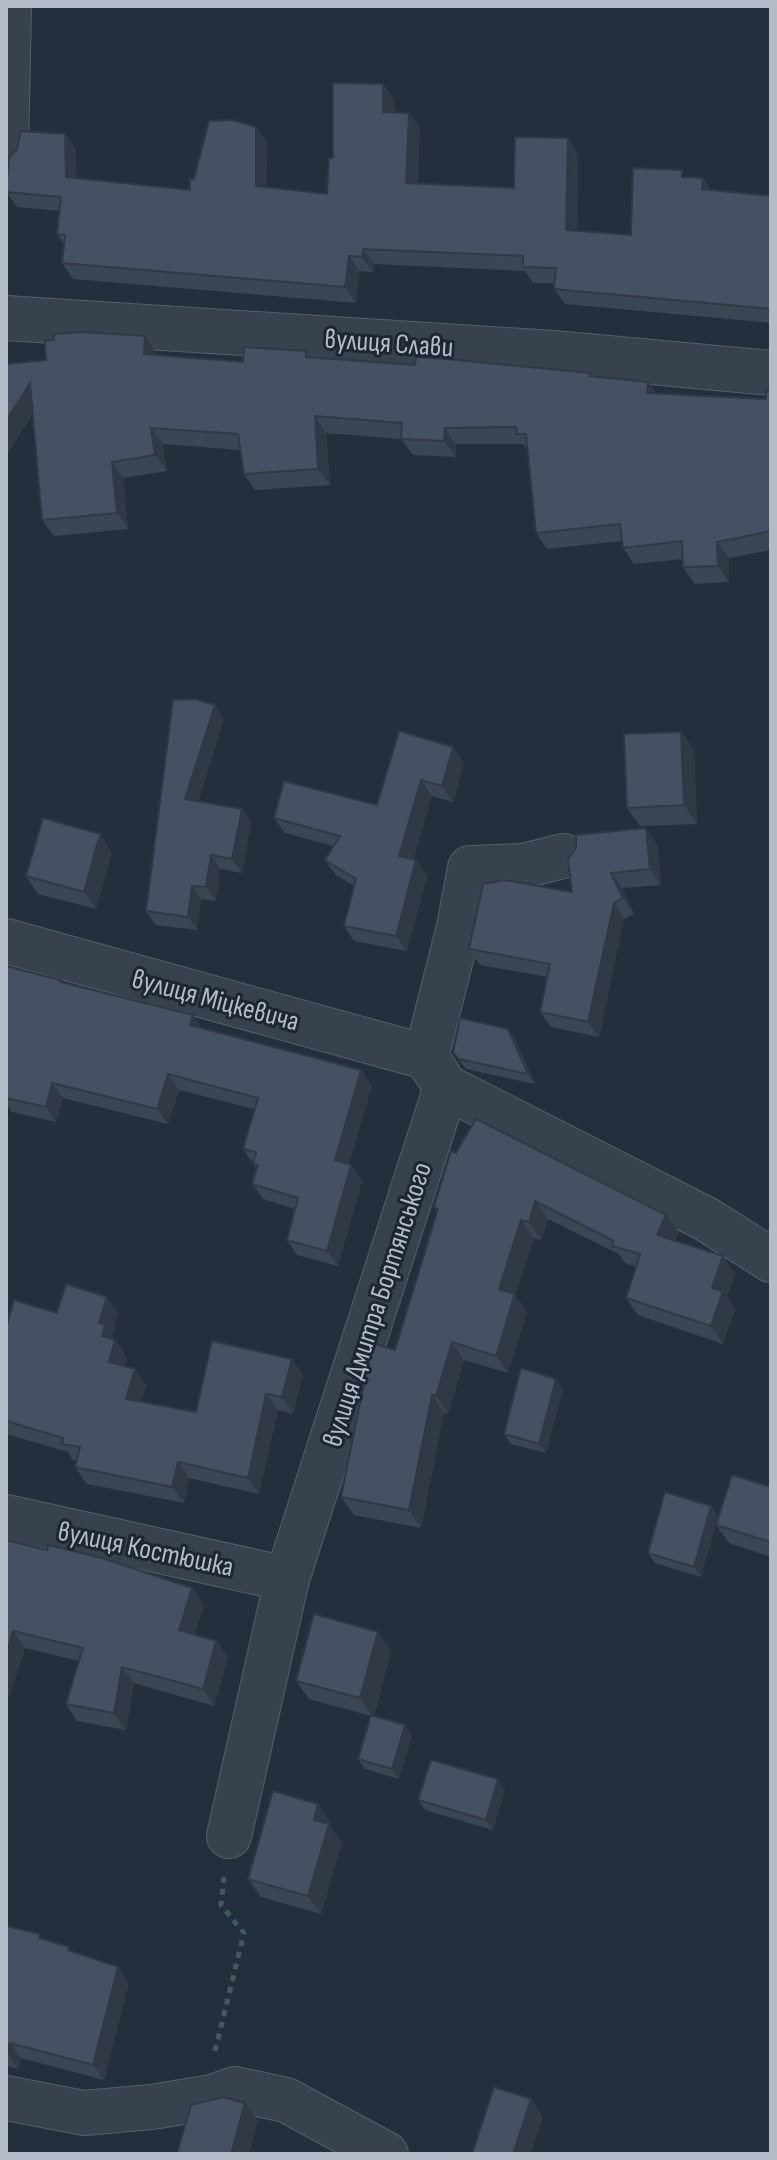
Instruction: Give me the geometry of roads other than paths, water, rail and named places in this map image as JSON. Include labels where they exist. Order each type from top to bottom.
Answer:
[{"type":"street","points":[[6,152],[9,6]]},
{"type":"street","name":"вулиця Слави","points":[[6,318],[554,353],[771,373]]},
{"type":"street","name":"вулиця Дмитра Бортянського","points":[[229,1836],[287,1579],[436,1072],[470,868],[523,866],[563,856]]},
{"type":"street","name":"вулиця Міцкевича","points":[[6,941],[436,1072],[706,1219],[771,1260]]},
{"type":"street","name":"вулиця Костюшка","points":[[6,1517],[287,1579]]},
{"type":"street","points":[[6,2098],[84,2113],[152,2107],[212,2097],[235,2089],[286,2100],[386,2154]]}]
